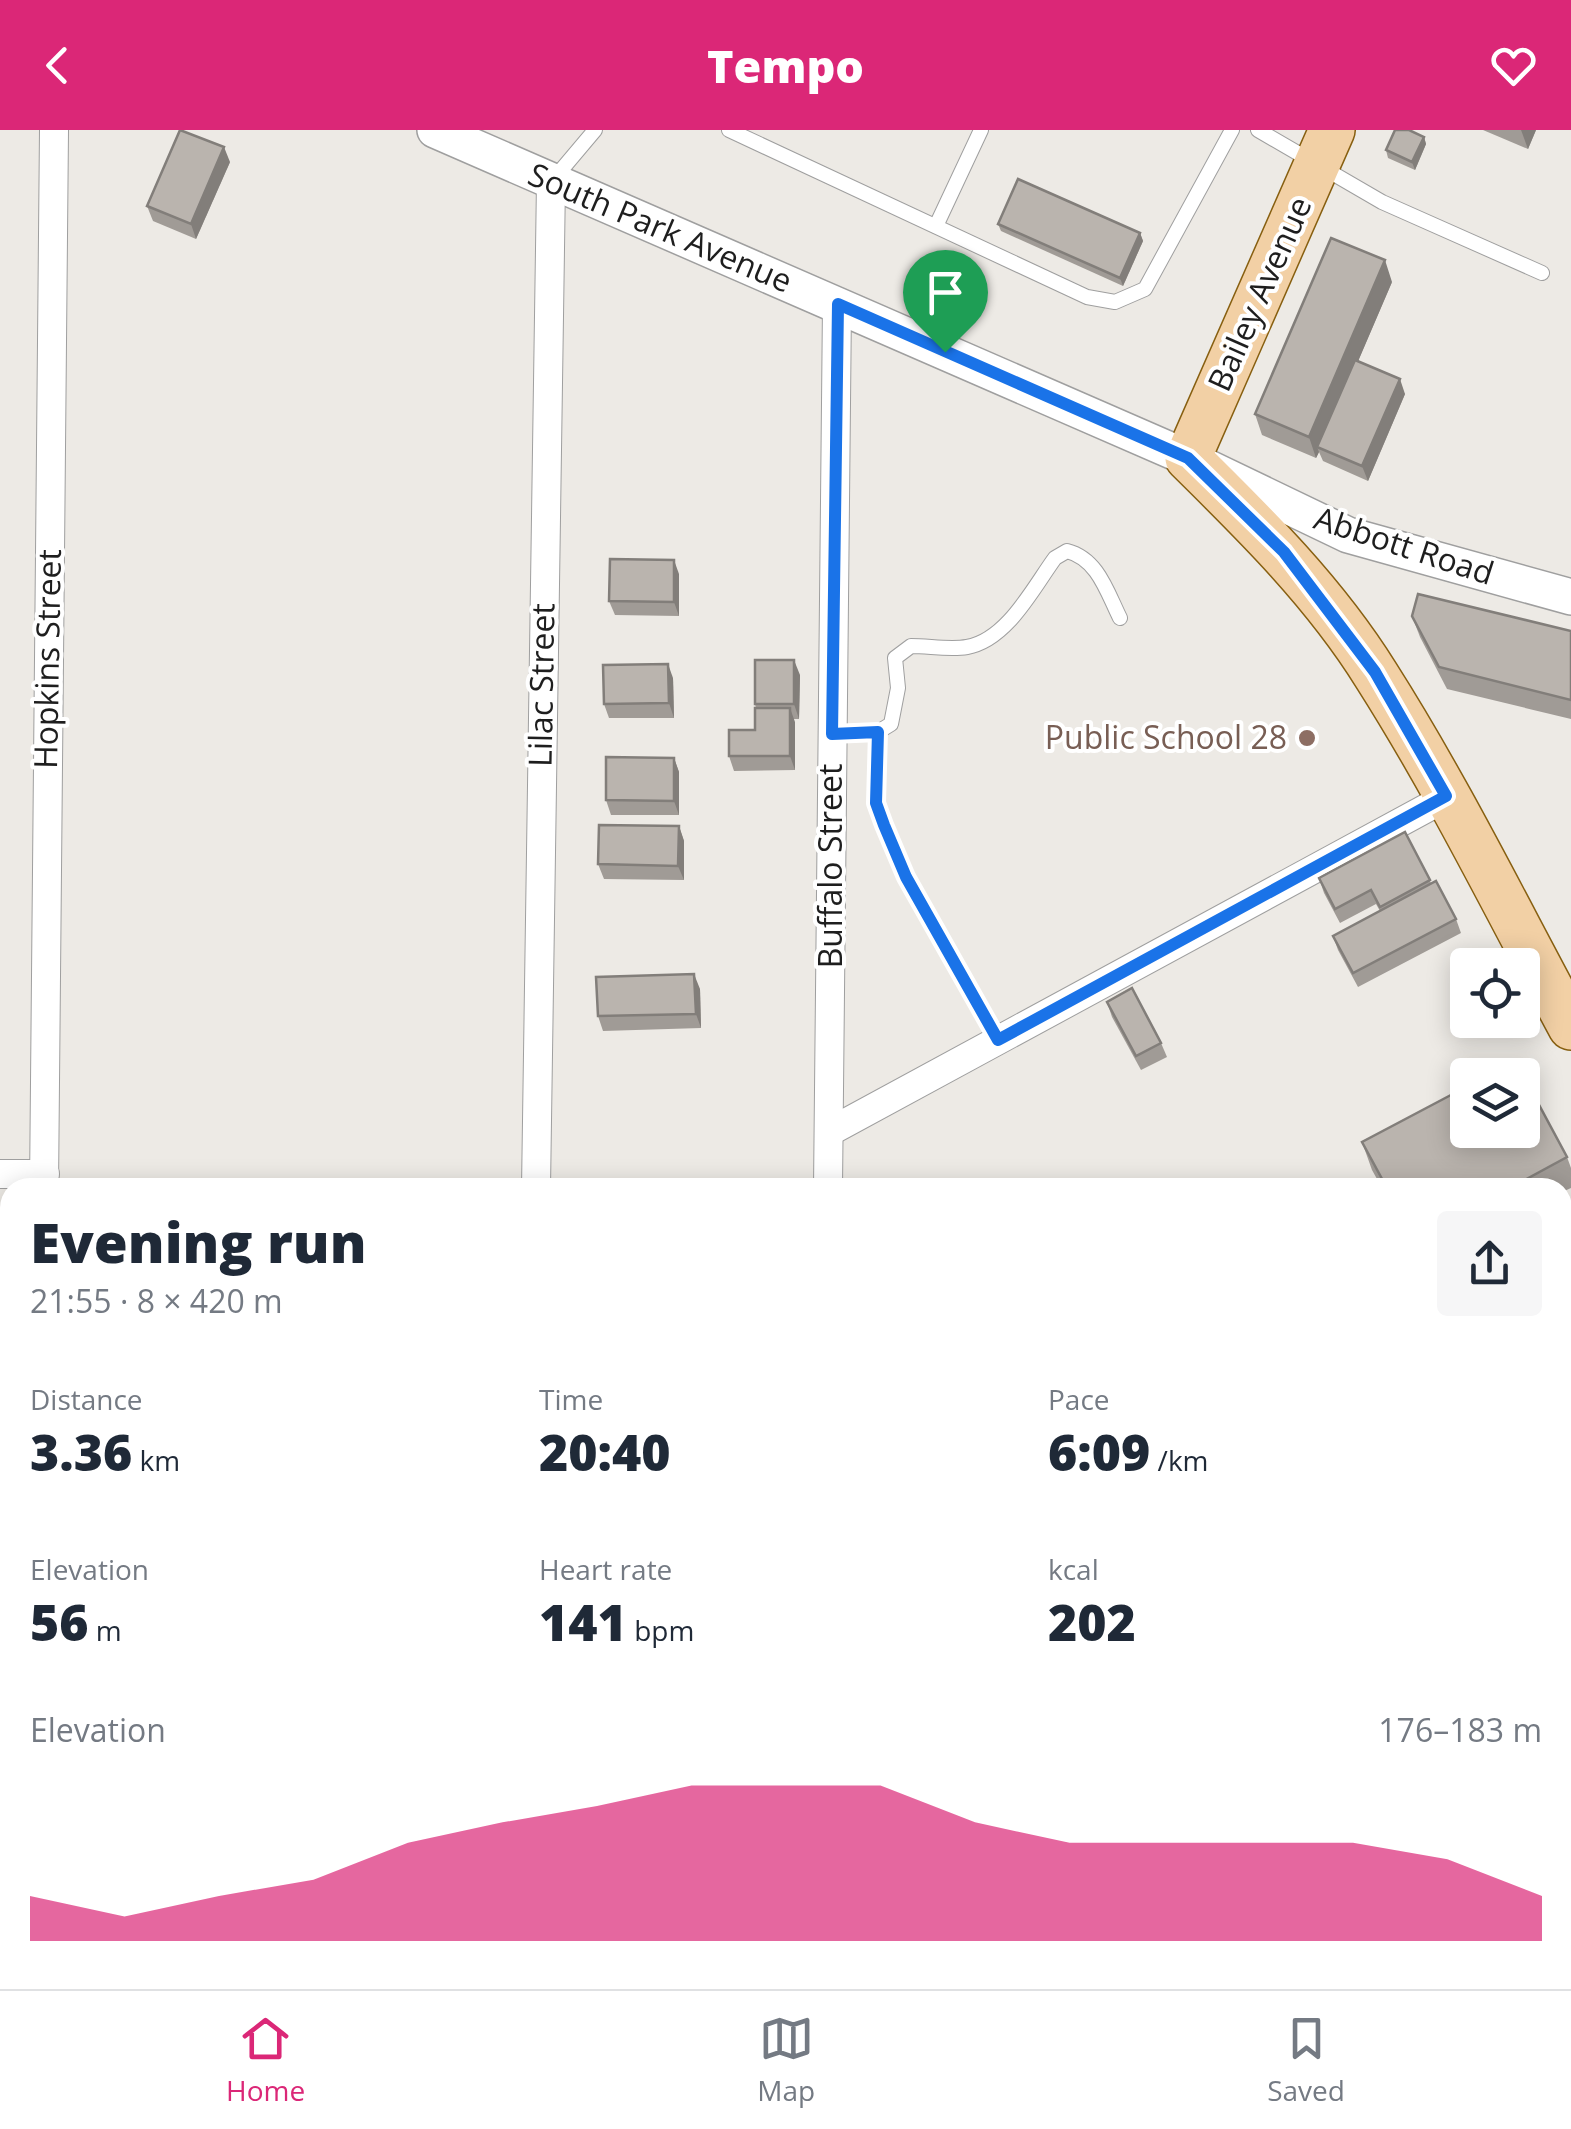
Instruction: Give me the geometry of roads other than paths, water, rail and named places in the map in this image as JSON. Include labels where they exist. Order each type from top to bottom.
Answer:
[{"type":"main road","name":"Bailey Avenue","points":[[1188,458],[1324,147]]},
{"type":"main road","name":"South Park Avenue","points":[[1188,458],[1284,552],[1375,672],[1571,1026]]},
{"type":"street","name":"Hopkins Street","points":[[44,1178],[54,130]]},
{"type":"street","name":"South Park Avenue","points":[[435,130],[1188,458]]},
{"type":"street","name":"Lilac Street","points":[[536,1178],[551,182]]},
{"type":"street","name":"Buffalo Street","points":[[828,1178],[838,304]]},
{"type":"street","name":"Abbott Road","points":[[1188,458],[1348,536],[1571,596]]},
{"type":"street","points":[[828,1132],[1446,796]]},
{"type":"street","points":[[0,1174],[25,1178]]},
{"type":"lane","points":[[551,182],[595,130]]},
{"type":"lane","points":[[729,130],[1087,296],[1115,302],[1145,289],[1232,130]]},
{"type":"lane","points":[[936,226],[982,130]]},
{"type":"lane","points":[[1258,130],[1324,147],[1382,202],[1542,272]]},
{"type":"lane","points":[[832,734],[878,732],[891,724],[898,688],[896,658],[911,646],[964,648],[981,643],[1000,630],[1055,558],[1067,552],[1081,555],[1097,572],[1120,618]]},
{"type":"lane","points":[[878,732],[876,803],[884,825],[906,877],[998,1040]]},
{"type":"place","name":"Public School 28","points":[[1307,738]]}]
